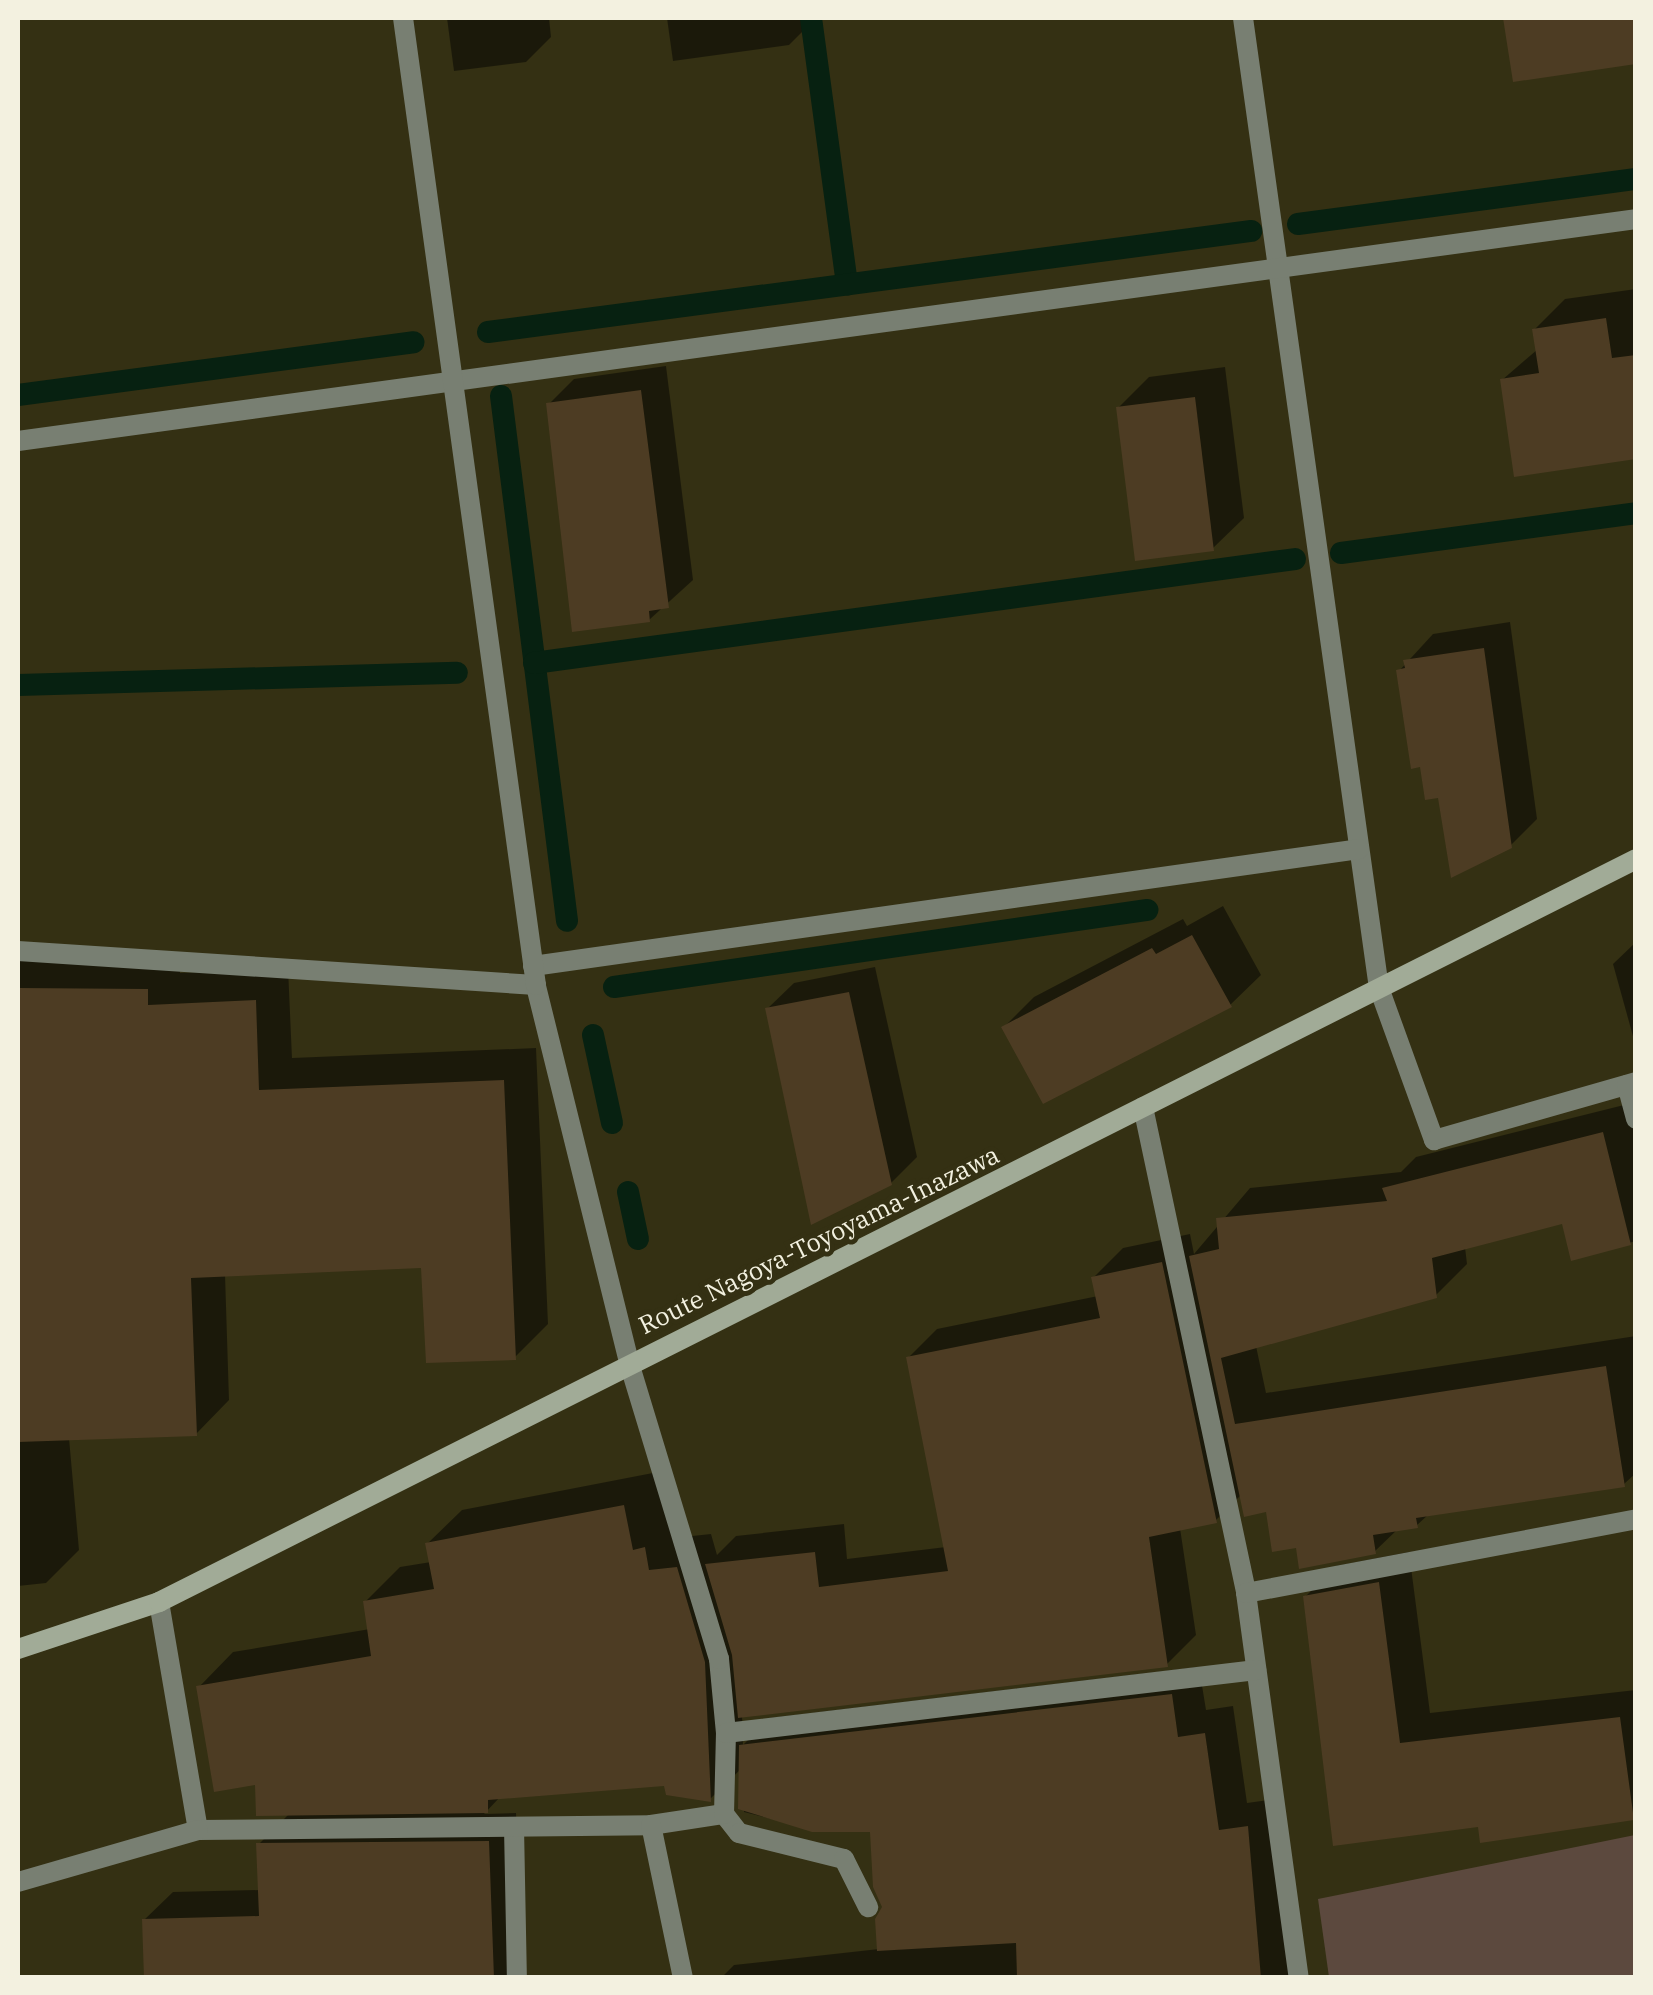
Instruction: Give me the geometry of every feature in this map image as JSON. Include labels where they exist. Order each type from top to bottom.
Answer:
[{"type":"main road","name":"Route Nagoya-Toyoyama-Inazawa","points":[[18,1649],[159,1602],[1636,858]]},
{"type":"street","points":[[403,18],[534,976],[629,1362],[719,1659],[726,1733],[724,1814],[739,1833],[844,1859],[868,1906]]},
{"type":"street","points":[[1243,18],[1379,988],[1434,1140],[1631,1084],[1636,1120]]},
{"type":"street","points":[[18,441],[1636,219]]},
{"type":"street","points":[[18,951],[534,976],[1359,849]]},
{"type":"street","points":[[1143,1108],[1246,1593],[1298,1978]]},
{"type":"street","points":[[1246,1593],[1636,1519]]},
{"type":"street","points":[[159,1602],[198,1830]]},
{"type":"street","points":[[726,1733],[1256,1670]]},
{"type":"street","points":[[18,1882],[198,1830],[651,1825],[724,1814]]},
{"type":"street","points":[[651,1825],[683,1978]]},
{"type":"street","points":[[514,1828],[517,1978]]},
{"type":"shaded area","points":[[1635,1835],[1635,1977],[1329,1977],[1318,1899]]},
{"type":"building","points":[[1503,18],[1636,18],[1636,64],[1513,82]]},
{"type":"building","points":[[1606,318],[1612,358],[1636,355],[1636,459],[1514,477],[1500,379],[1539,373],[1532,329]]},
{"type":"building","points":[[641,390],[669,608],[649,611],[650,622],[572,632],[546,403]]},
{"type":"building","points":[[1195,397],[1214,551],[1135,561],[1116,407]]},
{"type":"building","points":[[1484,648],[1512,848],[1451,878],[1438,798],[1425,800],[1420,767],[1411,769],[1396,670],[1405,668],[1403,660]]},
{"type":"building","points":[[1192,935],[1232,1007],[1043,1104],[1001,1027],[1152,948],[1156,954]]},
{"type":"building","points":[[18,988],[148,989],[148,1005],[256,1000],[259,1090],[504,1080],[516,1360],[426,1363],[421,1268],[191,1278],[197,1436],[18,1442]]},
{"type":"building","points":[[849,992],[892,1185],[811,1225],[765,1008]]},
{"type":"building","points":[[1603,1132],[1631,1245],[1571,1261],[1562,1224],[1432,1258],[1437,1298],[1221,1358],[1235,1424],[1606,1366],[1625,1487],[1416,1518],[1418,1528],[1373,1535],[1376,1554],[1299,1569],[1296,1548],[1272,1552],[1266,1512],[1244,1517],[1189,1256],[1219,1249],[1216,1218],[1387,1201],[1382,1188]]},
{"type":"building","points":[[1162,1262],[1217,1523],[1149,1537],[1168,1667],[738,1718],[732,1655],[705,1564],[815,1552],[819,1587],[948,1571],[906,1357],[1100,1318],[1091,1277]]},
{"type":"building","points":[[624,1505],[633,1550],[645,1547],[649,1570],[677,1567],[705,1662],[711,1802],[666,1795],[664,1786],[488,1800],[488,1813],[256,1816],[255,1785],[214,1792],[196,1686],[371,1656],[363,1601],[434,1589],[425,1543]]},
{"type":"building","points":[[1379,1582],[1400,1743],[1620,1717],[1634,1820],[1480,1843],[1478,1827],[1333,1846],[1303,1596]]},
{"type":"building","points":[[1172,1694],[1178,1737],[1205,1733],[1219,1830],[1248,1826],[1261,1978],[1017,1978],[1016,1943],[877,1951],[875,1919],[882,1907],[873,1887],[870,1832],[812,1832],[738,1809],[739,1745]]},
{"type":"building","points":[[489,1841],[494,1978],[144,1978],[142,1919],[259,1916],[256,1843]]},
{"type":"waterway","points":[[811,18],[847,285]]},
{"type":"waterway","points":[[1298,224],[1636,179]]},
{"type":"waterway","points":[[488,332],[1251,231]]},
{"type":"waterway","points":[[18,395],[413,342]]},
{"type":"waterway","points":[[501,396],[567,921]]},
{"type":"waterway","points":[[1341,553],[1636,513]]},
{"type":"waterway","points":[[534,663],[1295,559]]},
{"type":"waterway","points":[[18,685],[457,673]]},
{"type":"waterway","points":[[614,987],[1147,910]]},
{"type":"waterway","points":[[593,1035],[612,1123]]},
{"type":"waterway","points":[[628,1192],[638,1239]]}]
